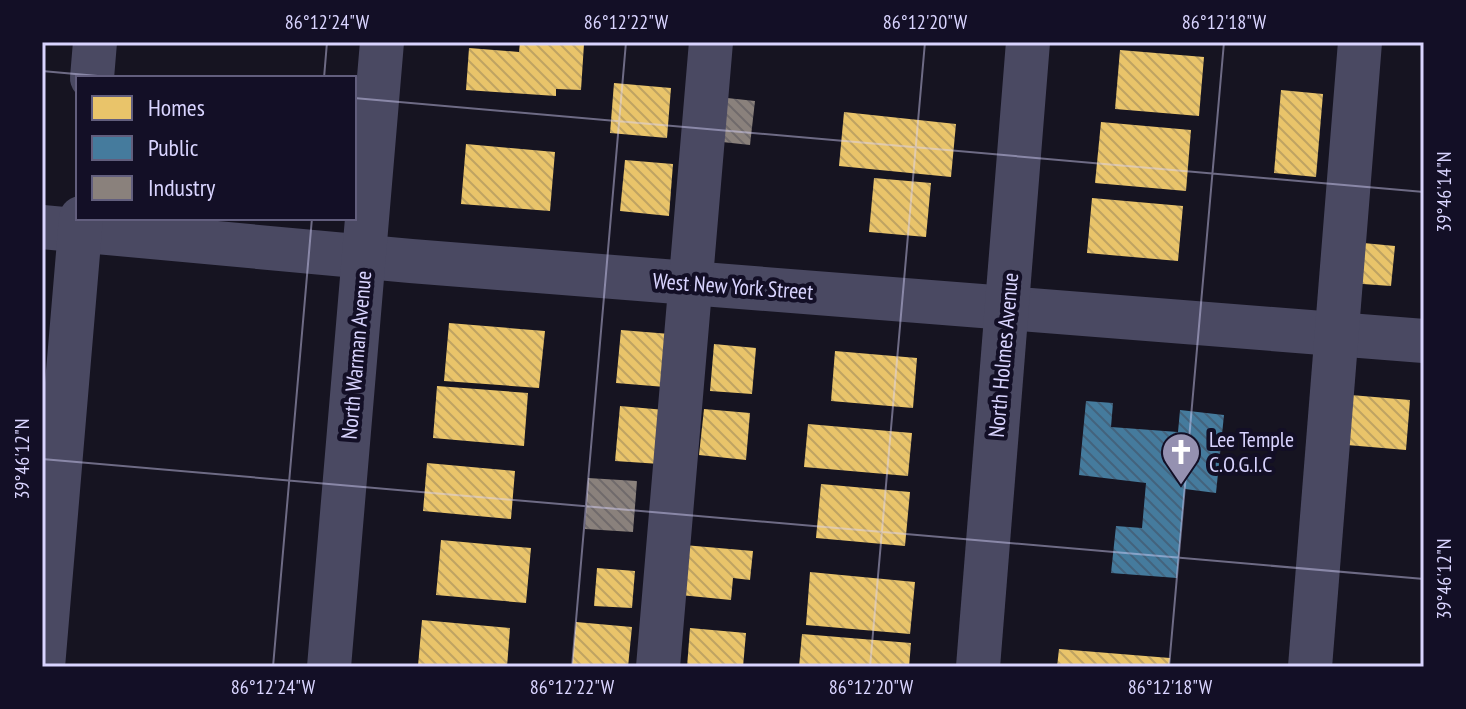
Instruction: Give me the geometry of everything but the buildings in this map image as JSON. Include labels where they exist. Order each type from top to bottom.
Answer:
[{"type":"street","points":[[92,76],[95,42]]},
{"type":"street","name":"North Warman Avenue","points":[[329,667],[382,42]]},
{"type":"street","points":[[658,667],[711,42]]},
{"type":"street","name":"North Holmes Avenue","points":[[978,667],[1028,42]]},
{"type":"street","points":[[1310,667],[1360,42]]},
{"type":"street","points":[[43,667],[52,434],[68,225]]},
{"type":"street","name":"West New York Street","points":[[68,225],[364,257],[1424,341]]},
{"type":"place","name":"Lee Temple C.O.G.I.C","points":[[1181,486]]}]
